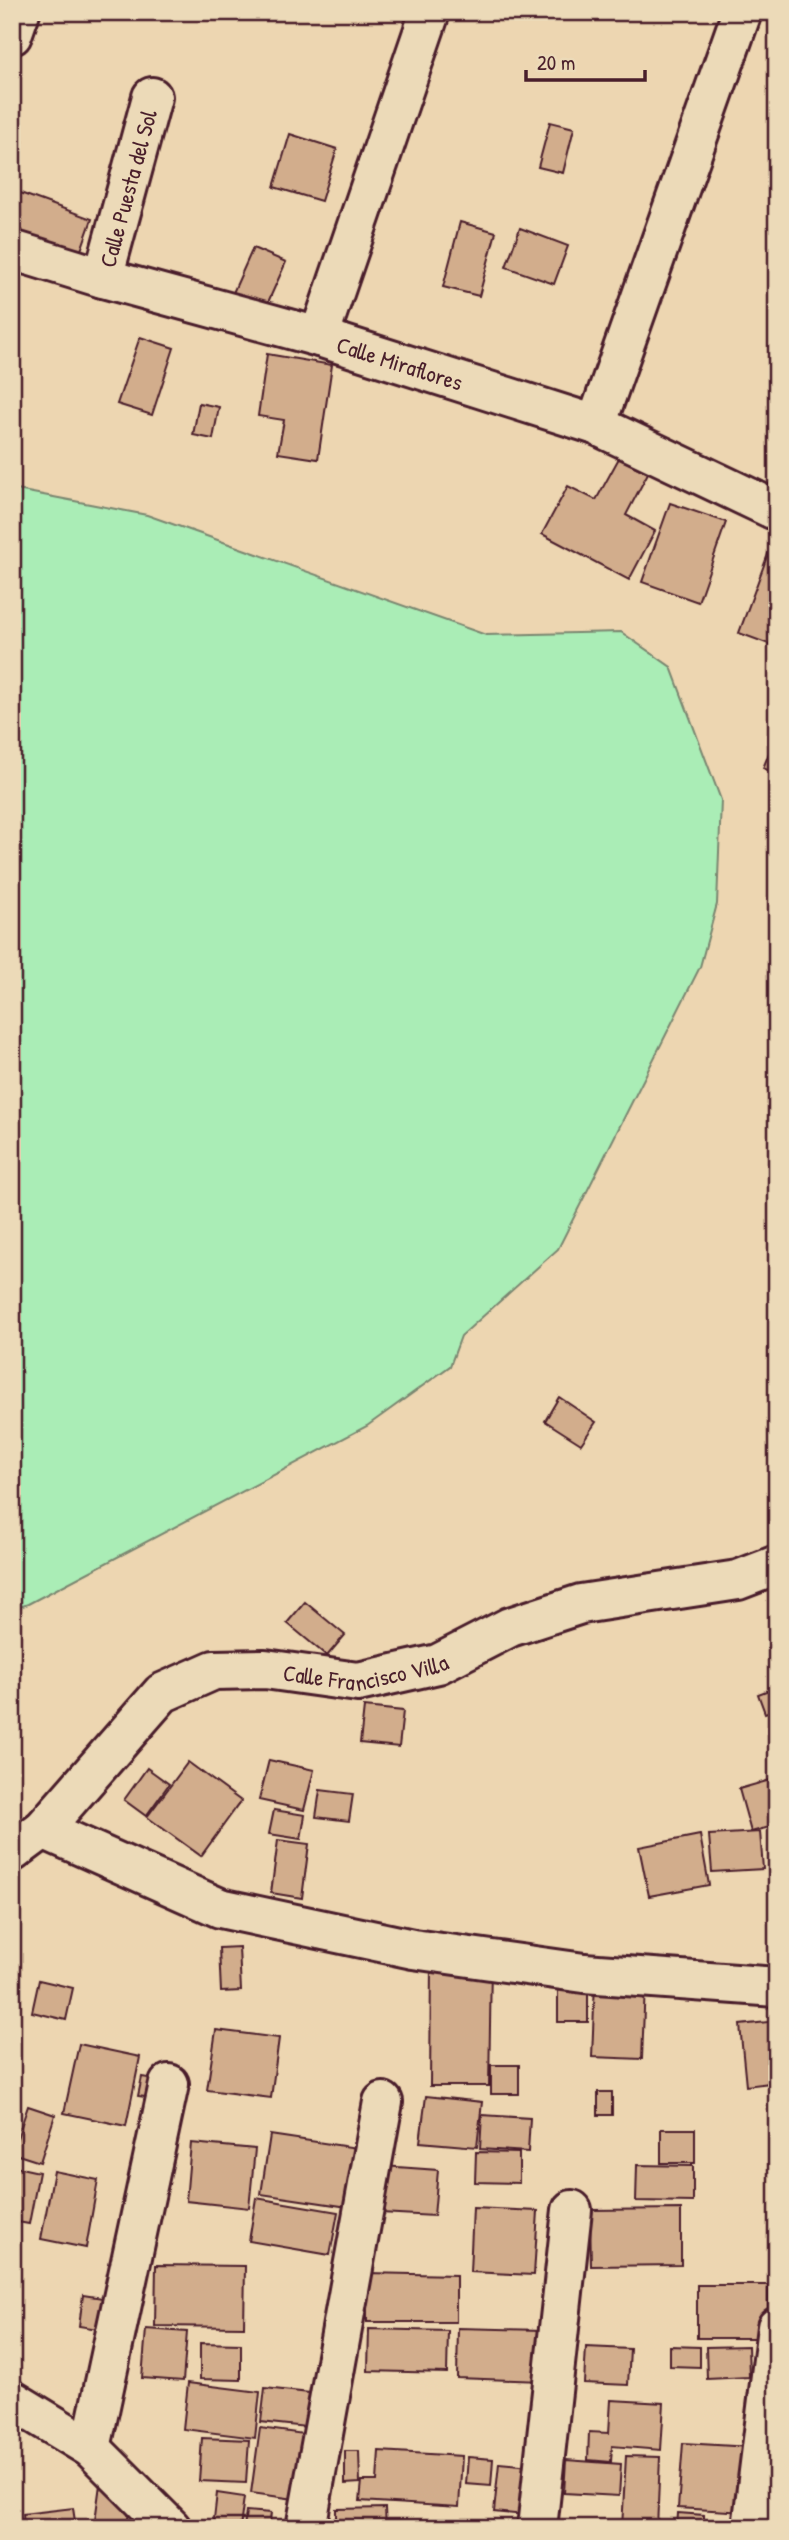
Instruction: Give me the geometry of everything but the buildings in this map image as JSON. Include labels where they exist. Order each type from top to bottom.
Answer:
[{"type":"street","points":[[12,35],[20,12]]},
{"type":"street","points":[[319,337],[430,12]]},
{"type":"street","points":[[596,425],[742,12]]},
{"type":"street","name":"Calle Puesta del Sol","points":[[103,278],[152,97]]},
{"type":"street","name":"Calle Miraflores","points":[[12,250],[103,278],[319,337],[596,425],[777,511]]},
{"type":"street","name":"Calle Francisco Villa","points":[[12,1852],[43,1829],[162,1693],[214,1670],[265,1669],[358,1682],[438,1664],[510,1627],[580,1604],[738,1580],[777,1565]]},
{"type":"street","points":[[43,1829],[220,1908],[246,1914],[413,1949],[570,1971],[777,1987]]},
{"type":"street","points":[[91,2448],[169,2084]]},
{"type":"street","points":[[306,2528],[383,2102]]},
{"type":"street","points":[[537,2528],[572,2210]]},
{"type":"street","points":[[752,2528],[777,2327]]},
{"type":"street","points":[[12,2399],[91,2448],[171,2528]]},
{"type":"green space","points":[[12,489],[147,515],[486,635],[621,632],[671,667],[721,800],[717,904],[700,967],[558,1249],[461,1336],[450,1366],[367,1426],[12,1610]]}]
